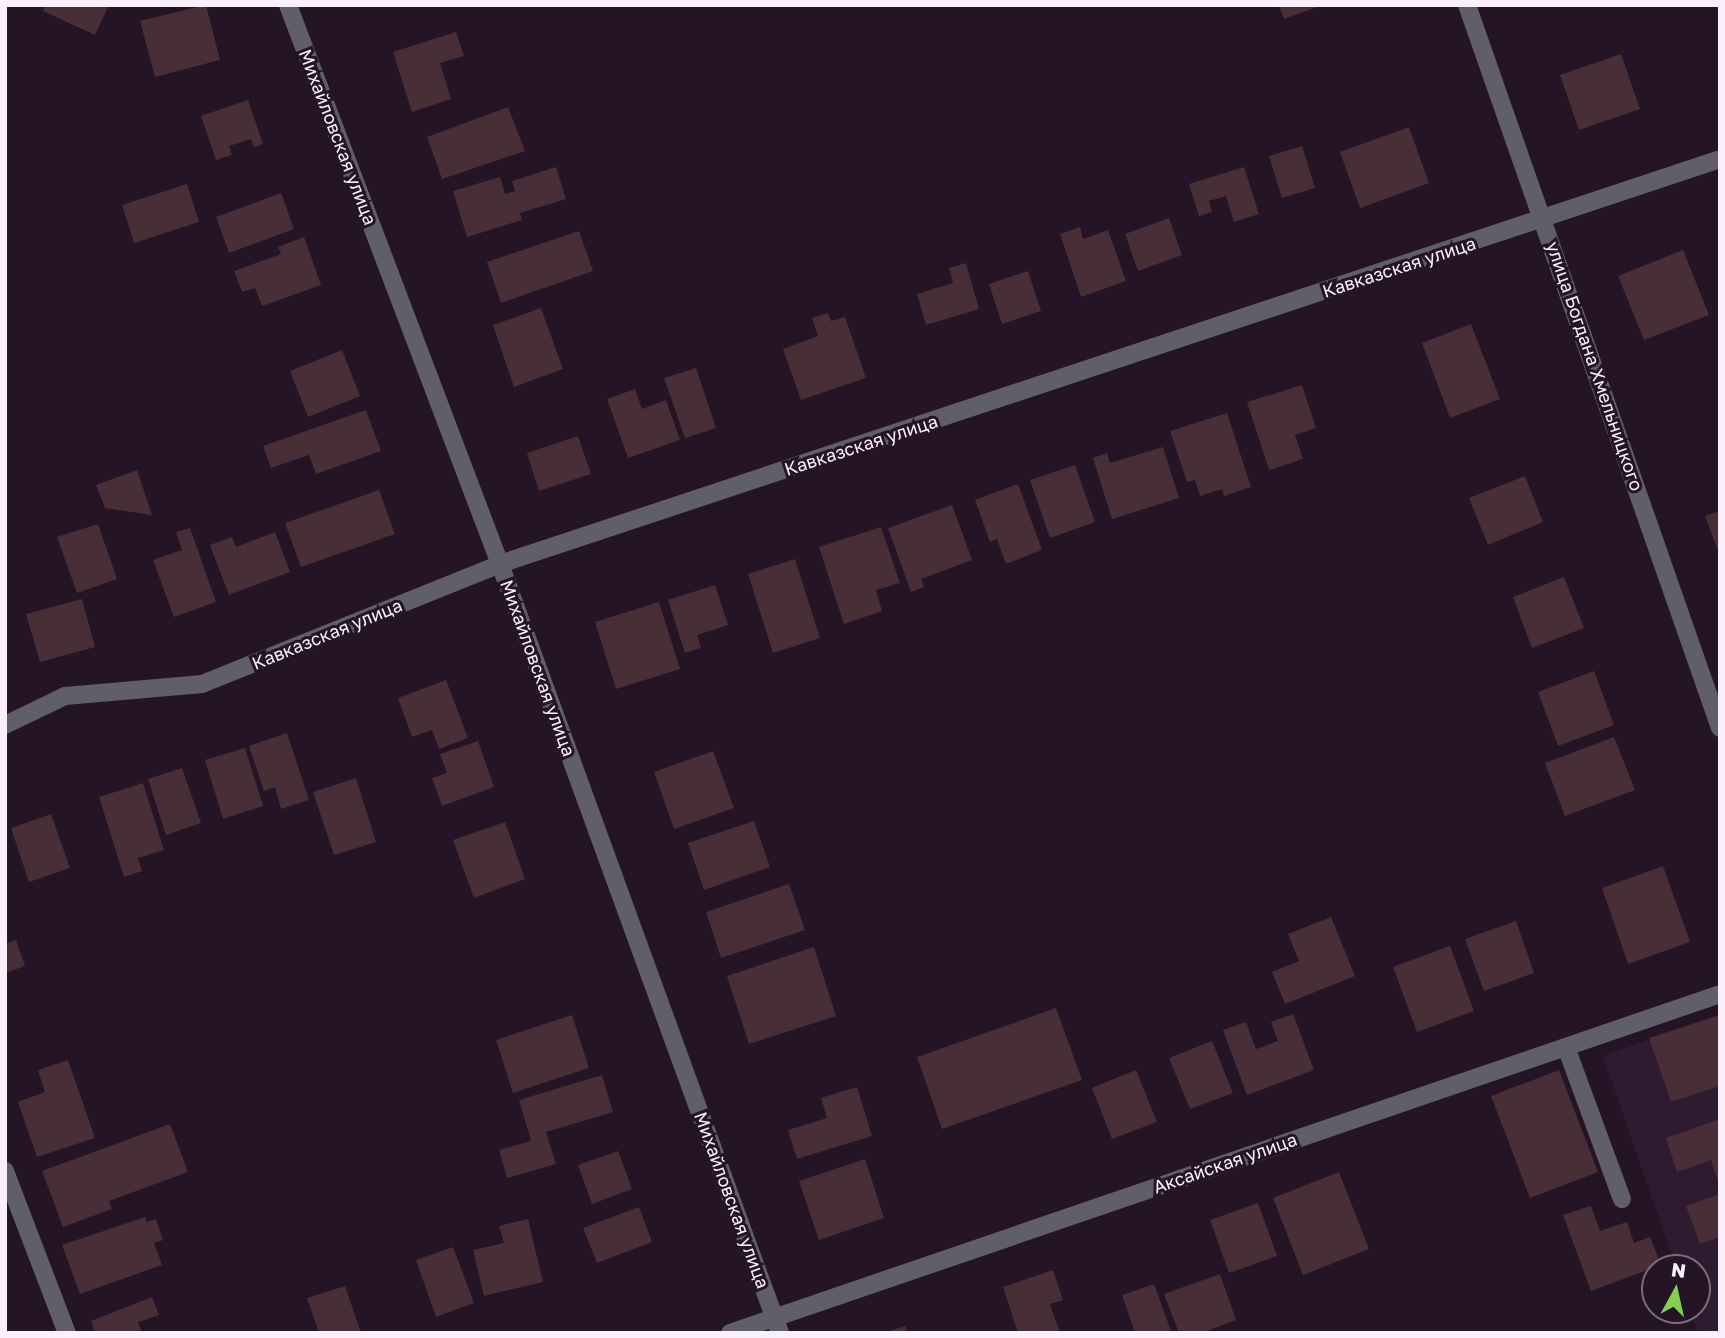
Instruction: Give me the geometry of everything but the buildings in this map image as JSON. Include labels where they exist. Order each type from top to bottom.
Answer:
[{"type":"street","name":"Михайловская улица","points":[[288,5],[500,564],[777,1325]]},
{"type":"street","name":"улица Богдана Хмельницкого","points":[[1467,5],[1545,219],[1720,728]]},
{"type":"street","name":"Кавказская улица","points":[[5,725],[65,696],[201,684],[500,564],[1720,159]]},
{"type":"street","name":"Аксайская улица","points":[[730,1333],[777,1325],[1720,994]]},
{"type":"street","points":[[1566,1047],[1622,1199]]},
{"type":"street","points":[[5,1171],[66,1333]]},
{"type":"shaded area","points":[[1720,1014],[1720,1333],[1698,1333],[1695,1324],[1711,1324],[1711,1254],[1671,1254],[1603,1056]]}]
